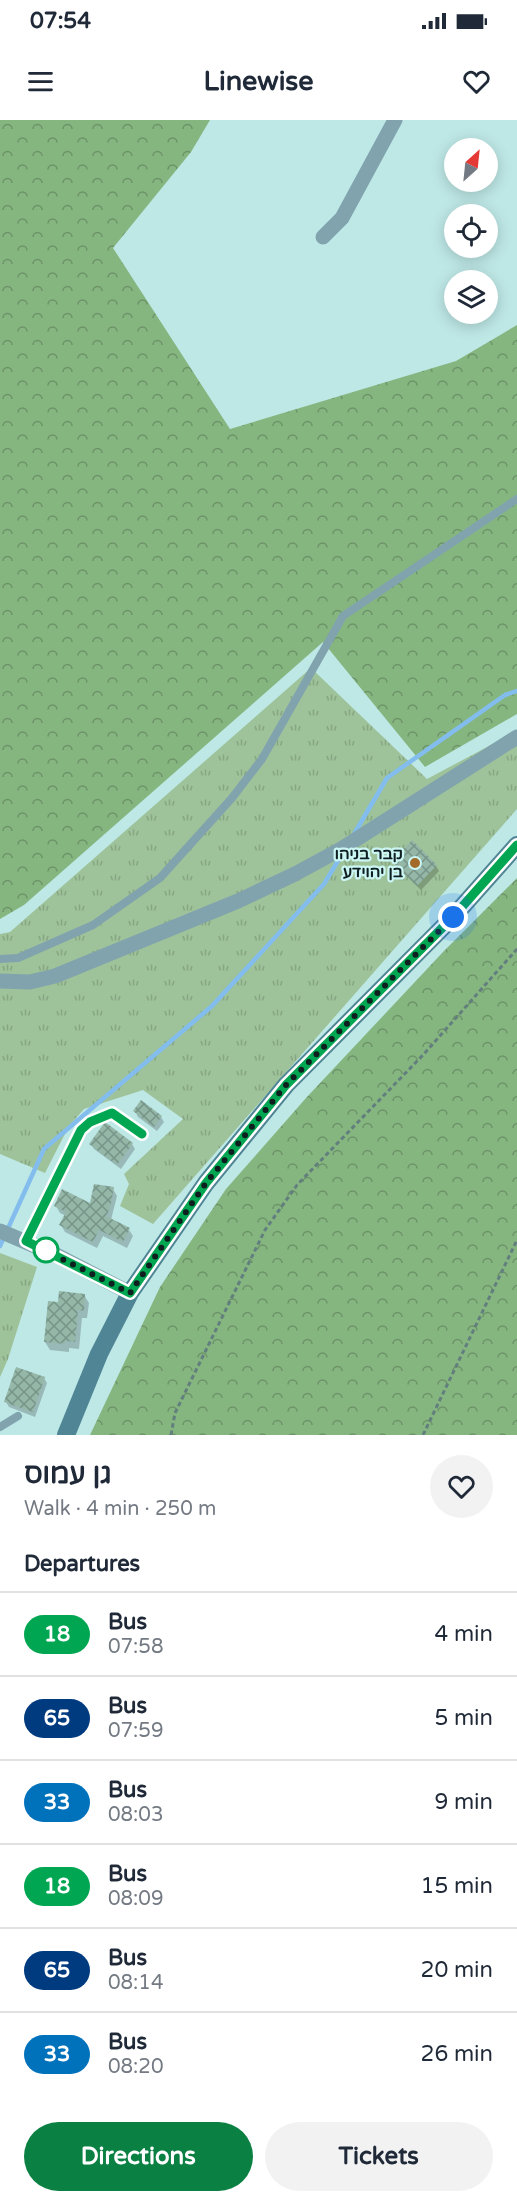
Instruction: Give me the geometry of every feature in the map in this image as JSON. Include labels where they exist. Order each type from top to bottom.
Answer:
[{"type":"main road","points":[[66,1435],[99,1354],[130,1293],[206,1183],[286,1085],[453,917],[517,845]]},
{"type":"street","points":[[323,237],[342,218],[395,120]]},
{"type":"street","points":[[0,981],[30,982],[55,976],[238,901],[341,849],[517,737]]},
{"type":"street","points":[[0,1231],[26,1241],[130,1293]]},
{"type":"lane","points":[[0,959],[18,958],[93,926],[160,878],[232,798],[262,759],[343,616],[517,499]]},
{"type":"lane","points":[[26,1241],[81,1130],[90,1122],[112,1113],[142,1134]]},
{"type":"lane","points":[[0,1427],[18,1416]]},
{"type":"path","points":[[171,1435],[175,1413],[265,1230],[290,1194],[423,1054],[517,949]]},
{"type":"path","points":[[423,1435],[517,1240]]},
{"type":"green space","points":[[0,120],[210,120],[191,152],[113,248],[230,429],[456,361],[517,325],[517,714],[425,767],[323,642],[24,905],[0,919]]},
{"type":"green space","points":[[311,668],[427,779],[517,731],[517,809],[153,1224],[120,1206],[129,1184],[124,1174],[183,1119],[143,1090],[84,1109],[69,1126],[45,1173],[0,1154],[0,934],[10,932]]},
{"type":"green space","points":[[517,878],[517,1435],[90,1435],[160,1287],[226,1189],[306,1098],[443,952]]},
{"type":"green space","points":[[0,1253],[37,1267],[8,1359],[0,1377]]},
{"type":"building","name":"קבר בניהו בן יהוידע","points":[[412,840],[437,865],[417,886],[392,862]]},
{"type":"building","points":[[141,1100],[162,1116],[154,1127],[133,1111]]},
{"type":"building","points":[[105,1122],[133,1143],[117,1165],[89,1144]]},
{"type":"building","points":[[94,1184],[114,1187],[106,1216],[130,1228],[123,1242],[99,1230],[93,1242],[59,1225],[66,1212],[54,1206],[62,1189],[90,1203]]},
{"type":"building","points":[[59,1291],[85,1294],[84,1311],[78,1310],[75,1342],[65,1341],[65,1344],[44,1342],[48,1301],[58,1302]]},
{"type":"building","points":[[16,1367],[45,1377],[33,1412],[4,1402]]},
{"type":"waterway","points":[[354,834],[387,778],[505,695],[517,691]]},
{"type":"waterway","points":[[0,1246],[44,1149],[212,1006],[324,884],[342,854]]},
{"type":"bus line","name":"18","points":[[142,1134],[112,1113],[90,1122],[81,1130],[26,1241],[130,1293],[206,1183],[286,1085],[453,917],[517,845]]},
{"type":"place","name":"קבר בניהו בן יהוידע","points":[[415,863]]},
{"type":"route","points":[[46,1250],[40,1248],[130,1293],[206,1183],[286,1085],[453,917]]}]
